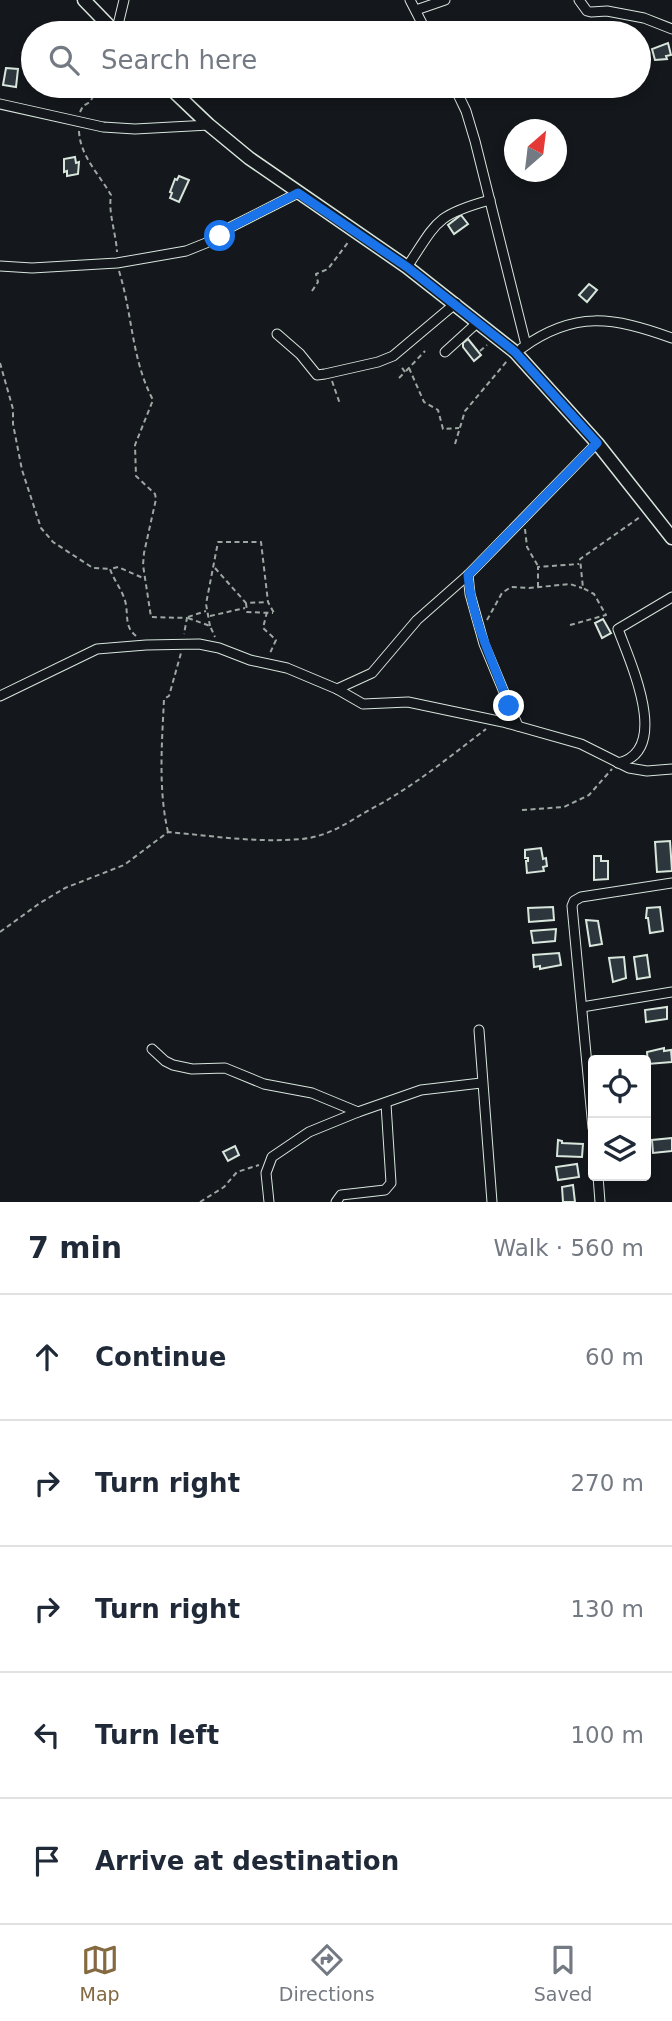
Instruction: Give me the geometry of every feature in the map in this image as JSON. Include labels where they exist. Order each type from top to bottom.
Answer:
[{"type":"street","points":[[84,0],[104,21]]},
{"type":"street","points":[[119,21],[124,0]]},
{"type":"street","points":[[410,0],[422,21]]},
{"type":"street","points":[[416,10],[445,0]]},
{"type":"street","points":[[579,0],[587,11],[607,11],[644,18],[672,29]]},
{"type":"street","points":[[181,98],[209,125],[298,193],[407,267],[478,322],[520,349],[672,538]]},
{"type":"street","points":[[459,98],[471,125],[490,200],[520,349]]},
{"type":"street","points":[[0,104],[103,127],[135,129],[209,125]]},
{"type":"street","points":[[0,266],[32,268],[117,263],[186,251],[298,193]]},
{"type":"street","points":[[407,267],[432,228],[442,218],[490,200]]},
{"type":"street","points":[[277,334],[300,354],[317,374],[330,373],[393,356],[456,303]]},
{"type":"street","points":[[520,349],[566,324],[587,320],[607,321],[672,338]]},
{"type":"street","points":[[445,352],[478,322]]},
{"type":"street","points":[[337,690],[372,673],[417,620],[468,575],[597,443]]},
{"type":"street","points":[[468,575],[479,627],[518,726]]},
{"type":"street","points":[[618,764],[635,755],[642,745],[647,726],[639,691],[618,629],[672,597]]},
{"type":"street","points":[[0,696],[97,649],[183,643],[219,648],[250,660],[273,664],[337,690],[363,704],[399,701],[503,722],[581,744],[618,764],[639,771],[672,769]]},
{"type":"street","points":[[592,1118],[572,910],[574,901],[581,897],[672,883]]},
{"type":"street","points":[[582,1007],[672,992]]},
{"type":"street","points":[[479,1030],[492,1202]]},
{"type":"street","points":[[152,1049],[173,1065],[192,1069],[225,1068],[264,1084],[312,1093],[358,1112]]},
{"type":"street","points":[[269,1202],[266,1173],[272,1157],[309,1132],[427,1089],[481,1083]]},
{"type":"street","points":[[336,1202],[341,1195],[385,1190],[391,1183],[386,1104]]},
{"type":"street","points":[[598,1181],[600,1202]]},
{"type":"path","points":[[92,98],[83,106],[79,122],[79,143],[111,195],[109,207],[113,219],[117,263],[129,301],[128,314],[136,341],[134,347],[138,368],[153,400],[135,445],[136,476],[155,494],[156,499],[144,553],[144,578],[151,617],[187,618],[211,625]]},
{"type":"path","points":[[312,291],[318,282],[316,274],[328,269],[355,232]]},
{"type":"path","points":[[455,444],[465,411],[520,349]]},
{"type":"path","points":[[399,378],[425,351]]},
{"type":"path","points":[[393,356],[405,372]]},
{"type":"path","points":[[0,363],[13,409],[13,424],[22,470],[41,528],[53,542],[93,568],[118,567],[136,577],[144,578]]},
{"type":"path","points":[[409,368],[424,402],[438,410],[443,429],[460,427]]},
{"type":"path","points":[[330,373],[340,404]]},
{"type":"path","points":[[583,588],[580,559],[649,510]]},
{"type":"path","points":[[520,521],[525,529],[527,547],[538,567],[538,587]]},
{"type":"path","points":[[219,648],[206,604],[218,542],[261,542],[268,602],[274,613],[247,612],[245,608]]},
{"type":"path","points":[[538,567],[580,564]]},
{"type":"path","points":[[215,568],[246,603]]},
{"type":"path","points":[[110,569],[126,605],[125,619],[131,631],[146,645]]},
{"type":"path","points":[[479,627],[489,618],[502,593],[511,587],[570,584],[594,594],[606,615],[570,625]]},
{"type":"path","points":[[246,603],[268,602]]},
{"type":"path","points":[[245,608],[246,603]]},
{"type":"path","points":[[209,616],[245,608]]},
{"type":"path","points":[[187,618],[208,611]]},
{"type":"path","points":[[267,612],[263,628],[276,640],[270,655],[273,664]]},
{"type":"path","points":[[168,832],[161,783],[164,699],[169,696],[180,661],[187,618]]},
{"type":"path","points":[[0,932],[65,888],[124,865],[168,832],[253,842],[304,839],[342,829],[389,801],[456,754],[485,729],[503,722]]},
{"type":"path","points":[[522,810],[564,807],[589,795],[618,764]]},
{"type":"path","points":[[200,1202],[224,1187],[237,1171],[256,1167],[272,1157]]},
{"type":"building","points":[[668,43],[671,55],[666,56],[667,59],[655,60],[652,49]]},
{"type":"building","points":[[6,68],[18,69],[16,87],[3,85]]},
{"type":"building","points":[[75,157],[76,163],[79,162],[78,174],[67,176],[67,171],[64,172],[64,159]]},
{"type":"building","points":[[179,176],[189,180],[179,202],[170,198],[170,192]]},
{"type":"building","points":[[461,215],[468,224],[454,234],[448,225]]},
{"type":"building","points":[[589,284],[597,290],[587,302],[579,295]]},
{"type":"building","points":[[468,339],[481,355],[474,361],[463,347],[463,343]]},
{"type":"building","points":[[603,619],[611,633],[602,638],[595,623]]},
{"type":"building","points":[[670,841],[672,871],[657,872],[655,842]]},
{"type":"building","points":[[541,848],[547,866],[543,867],[544,871],[527,873],[528,858],[525,858],[525,850]]},
{"type":"building","points":[[594,856],[601,856],[601,861],[608,861],[608,879],[594,880]]},
{"type":"building","points":[[553,907],[554,920],[529,922],[528,908]]},
{"type":"building","points":[[660,907],[663,931],[650,933],[646,918],[647,908]]},
{"type":"building","points":[[586,920],[598,921],[602,944],[590,946]]},
{"type":"building","points":[[556,929],[555,941],[533,943],[531,931]]},
{"type":"building","points":[[559,953],[561,965],[540,969],[540,966],[534,967],[533,955]]},
{"type":"building","points":[[647,955],[650,977],[637,979],[634,957]]},
{"type":"building","points":[[624,957],[626,978],[613,982],[609,958]]},
{"type":"building","points":[[667,1007],[667,1019],[646,1022],[645,1010]]},
{"type":"building","points":[[664,1048],[664,1051],[671,1050],[672,1062],[651,1064],[651,1055],[647,1055],[647,1052]]},
{"type":"building","points":[[672,1138],[672,1151],[653,1153],[652,1140]]},
{"type":"building","points":[[558,1140],[562,1143],[583,1144],[582,1157],[557,1156]]},
{"type":"building","points":[[235,1146],[239,1155],[228,1161],[223,1152]]},
{"type":"building","points":[[577,1164],[579,1177],[558,1180],[556,1167]]},
{"type":"building","points":[[573,1185],[575,1202],[563,1202],[562,1187]]},
{"type":"route","points":[[220,236],[227,229],[298,193],[407,267],[515,352],[597,443],[468,575],[470,594],[484,644],[509,706]]}]
